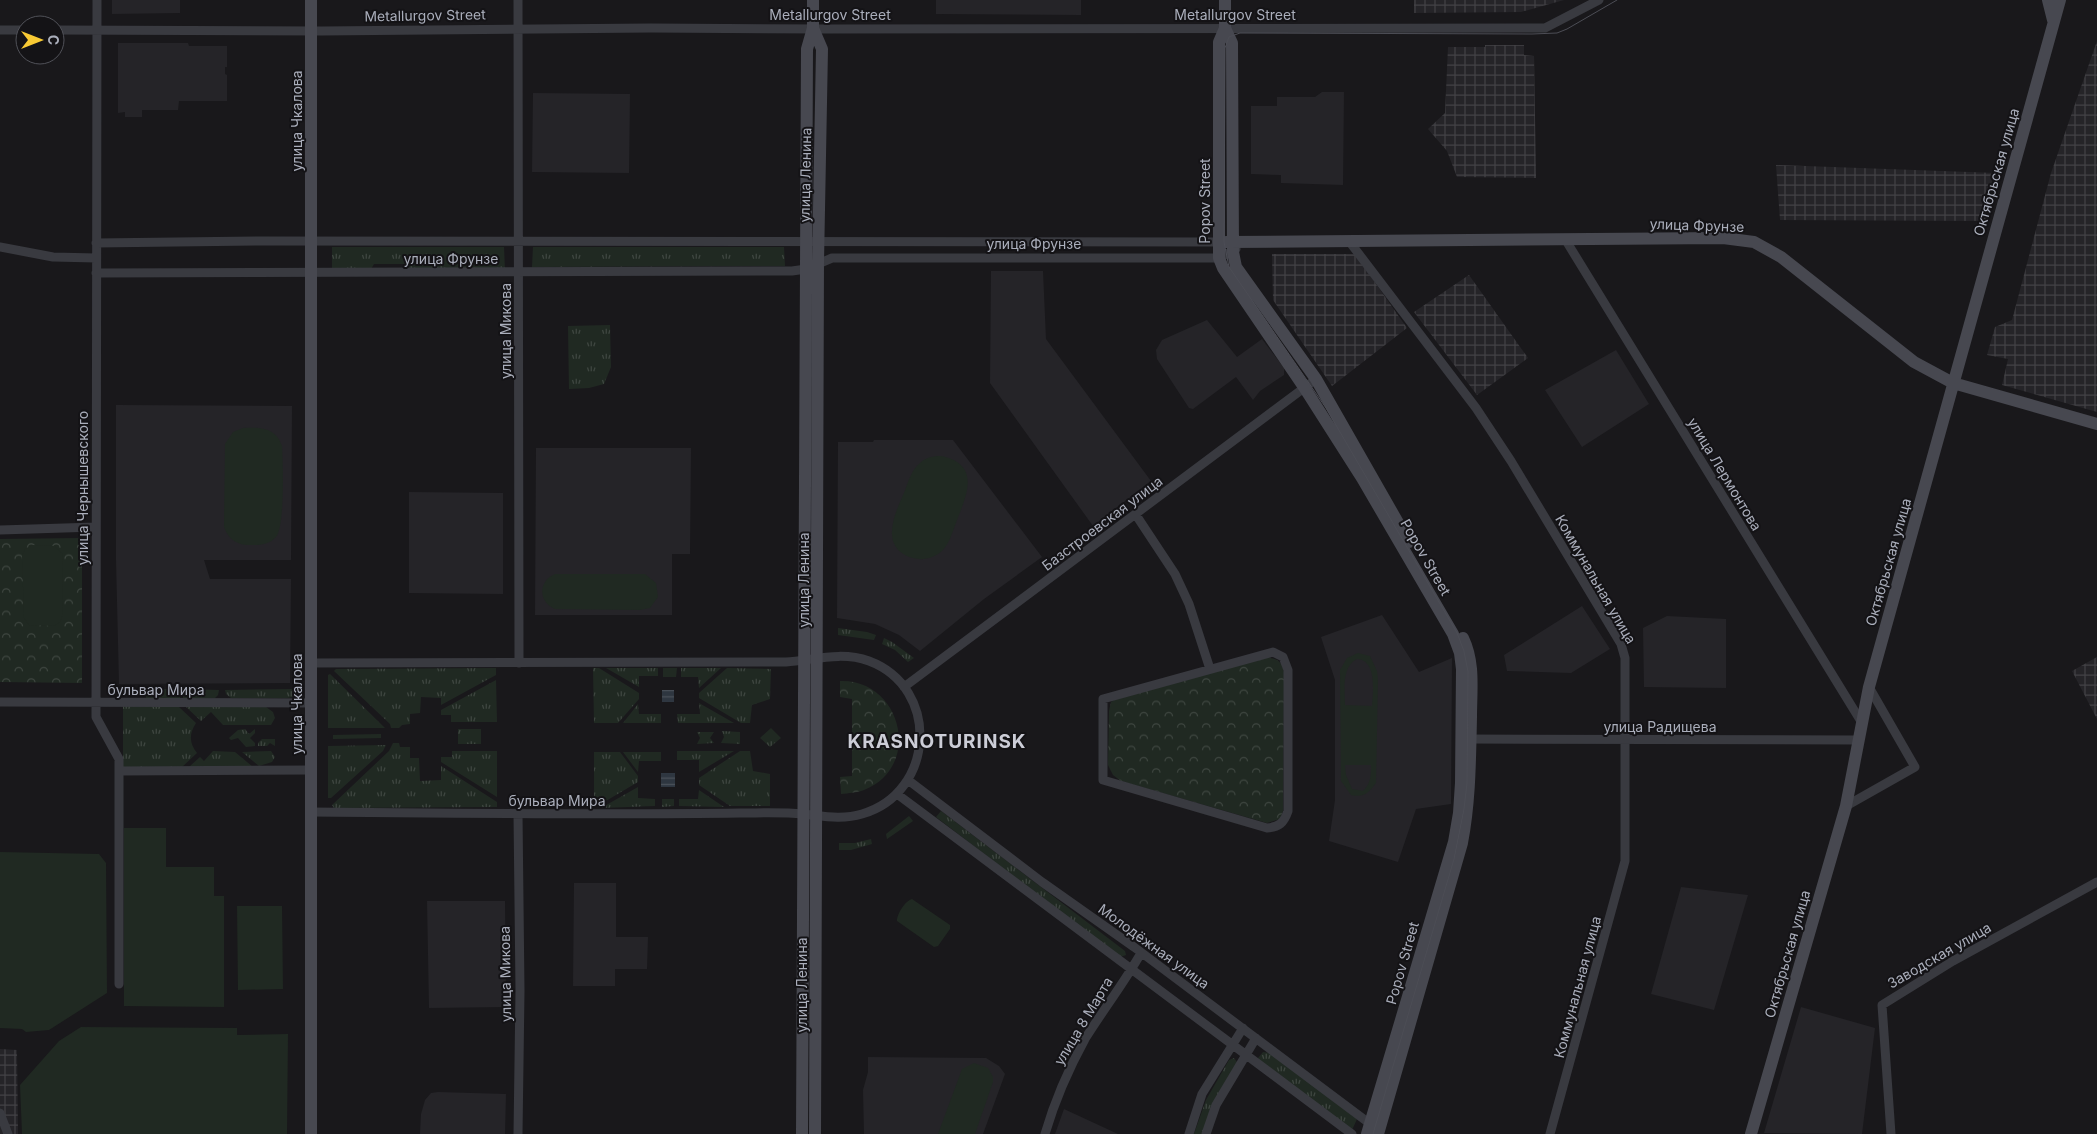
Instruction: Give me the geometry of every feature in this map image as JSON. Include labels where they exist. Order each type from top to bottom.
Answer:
[{"type":"street","points":[[96,243],[97,0]]},
{"type":"street","name":"улица Чкалова","points":[[311,0],[311,1134]]},
{"type":"street","name":"улица Микова","points":[[518,0],[519,663]]},
{"type":"street","name":"улица Ленина","points":[[813,0],[813,28],[822,49],[812,241],[806,269],[811,636],[810,835],[815,1134]]},
{"type":"street","name":"Popov Street","points":[[1225,0],[1225,28],[1232,42],[1232,244],[1236,267],[1316,379],[1460,632],[1468,649],[1471,668],[1466,739],[1454,842],[1376,1131]]},
{"type":"street","name":"Metallurgov Street","points":[[65,30],[518,28],[1545,28],[1598,0]]},
{"type":"street","points":[[2048,0],[2054,22]]},
{"type":"street","name":"Октябрьская улица","points":[[1750,1134],[1846,806],[1869,687],[2060,0]]},
{"type":"street","points":[[0,30],[15,30]]},
{"type":"street","name":"улица Фрунзе","points":[[96,243],[812,241],[1232,244],[1349,241],[1723,238],[1754,242],[1781,258],[1914,362],[1953,383],[2097,424]]},
{"type":"street","name":"улица Лермонтова","points":[[1566,239],[1862,723]]},
{"type":"street","name":"улица Ленина","points":[[811,636],[818,263],[812,241]]},
{"type":"street","name":"Коммунальная улица","points":[[1349,241],[1476,408],[1511,461],[1621,644],[1625,658],[1625,861],[1550,1134]]},
{"type":"street","name":"улица Чернышевского","points":[[96,243],[96,717],[119,759],[119,984]]},
{"type":"street","name":"Popov Street","points":[[1232,244],[1220,258],[1223,268],[1304,387],[1362,478],[1457,643],[1462,669],[1466,739]]},
{"type":"street","points":[[0,246],[53,257],[96,258]]},
{"type":"street","name":"улица Фрунзе","points":[[96,273],[312,274],[792,271],[806,269],[832,258],[1220,258]]},
{"type":"street","name":"Базстроевская улица","points":[[904,687],[1316,379]]},
{"type":"street","points":[[1136,515],[1175,574],[1189,604],[1210,669]]},
{"type":"street","points":[[0,530],[96,527]]},
{"type":"street","points":[[1273,652],[1283,657],[1287,663],[1288,811],[1279,826],[1267,828],[1103,780],[1103,699],[1210,669],[1273,652]]},
{"type":"street","points":[[312,663],[811,660],[834,656],[861,658],[880,666],[904,687]]},
{"type":"street","name":"бульвар Мира","points":[[311,812],[810,815],[834,818],[861,815],[880,807],[897,794],[908,780],[918,758],[920,737],[916,711],[904,687]]},
{"type":"street","points":[[1846,806],[1915,767],[1869,687]]},
{"type":"street","name":"бульвар Мира","points":[[0,702],[312,703]]},
{"type":"street","name":"улица Радищева","points":[[1466,739],[1859,740]]},
{"type":"street","points":[[119,771],[310,770]]},
{"type":"street","name":"Молодёжная улица","points":[[908,780],[1042,882],[1141,952],[1243,1028],[1376,1131]]},
{"type":"street","points":[[897,794],[1352,1134]]},
{"type":"street","name":"улица Микова","points":[[518,814],[520,991],[518,1134]]},
{"type":"street","name":"улица Ленина","points":[[802,1134],[810,835]]},
{"type":"street","name":"Заводская улица","points":[[1891,1134],[1882,1005],[1953,961],[2097,882]]},
{"type":"street","name":"улица 8 Марта","points":[[1045,1134],[1053,1107],[1068,1071],[1086,1038],[1132,969],[1141,952]]},
{"type":"street","points":[[1189,1134],[1202,1094],[1243,1028]]},
{"type":"street","points":[[1206,1134],[1216,1105],[1256,1038]]},
{"type":"street","points":[[0,1113],[8,1134]]},
{"type":"shaded area","points":[[112,0],[180,0],[180,13],[112,14]]},
{"type":"shaded area","points":[[936,0],[1081,0],[1081,15],[936,14]]},
{"type":"shaded area","points":[[1414,0],[1564,0],[1521,12],[1414,13]]},
{"type":"shaded area","points":[[2097,41],[2097,412],[2002,385],[2008,359],[1987,355],[1995,327],[2012,320],[2051,173]]},
{"type":"shaded area","points":[[118,43],[188,43],[189,46],[227,46],[225,74],[227,75],[227,101],[179,101],[178,110],[142,110],[142,117],[125,117],[125,112],[118,113]]},
{"type":"shaded area","points":[[1485,45],[1524,45],[1524,55],[1534,56],[1536,178],[1457,177],[1447,151],[1428,129],[1445,113],[1448,47],[1485,47]]},
{"type":"shaded area","points":[[1322,92],[1344,92],[1343,185],[1281,183],[1281,175],[1251,174],[1251,106],[1277,106],[1277,97],[1315,97]]},
{"type":"shaded area","points":[[533,93],[630,94],[629,173],[532,172]]},
{"type":"shaded area","points":[[1776,165],[1996,173],[1988,221],[1780,220]]},
{"type":"shaded area","points":[[1272,254],[1355,254],[1407,328],[1332,386],[1273,300]]},
{"type":"shaded area","points":[[991,271],[1043,271],[1046,339],[1151,481],[1093,526],[990,383]]},
{"type":"shaded area","points":[[1469,275],[1528,358],[1477,395],[1414,312]]},
{"type":"shaded area","points":[[1207,320],[1237,357],[1262,339],[1284,368],[1284,375],[1260,391],[1253,400],[1236,377],[1193,409],[1189,408],[1157,359],[1156,350],[1162,340]]},
{"type":"shaded area","points":[[1616,350],[1649,404],[1582,447],[1545,390]]},
{"type":"shaded area","points":[[116,405],[292,406],[291,560],[204,560],[210,579],[291,579],[290,683],[119,684],[116,560]]},
{"type":"shaded area","points":[[874,440],[953,440],[1042,557],[984,599],[920,651],[899,635],[875,624],[837,618],[838,442],[873,442]]},
{"type":"shaded area","points":[[536,448],[691,448],[690,554],[672,554],[672,615],[535,615]]},
{"type":"shaded area","points":[[409,492],[503,493],[503,594],[409,593]]},
{"type":"shaded area","points":[[1582,606],[1610,649],[1571,673],[1507,671],[1504,655]]},
{"type":"shaded area","points":[[1382,615],[1419,672],[1452,658],[1451,804],[1416,809],[1398,862],[1329,841],[1335,800],[1335,680],[1321,637]]},
{"type":"shaded area","points":[[1667,616],[1726,619],[1726,688],[1644,687],[1643,628]]},
{"type":"shaded area","points":[[2097,657],[2097,719],[2072,671]]},
{"type":"shaded area","points":[[662,690],[674,690],[674,702],[662,702]]},
{"type":"shaded area","points":[[661,773],[675,773],[675,787],[661,787]]},
{"type":"shaded area","points":[[574,883],[616,883],[616,937],[648,937],[647,969],[615,969],[615,986],[573,986]]},
{"type":"shaded area","points":[[1681,887],[1748,895],[1714,1010],[1651,994]]},
{"type":"shaded area","points":[[427,901],[505,901],[506,1007],[429,1008]]},
{"type":"shaded area","points":[[1801,1007],[1875,1028],[1862,1134],[1764,1133]]},
{"type":"shaded area","points":[[0,1049],[17,1050],[18,1134],[0,1134]]},
{"type":"shaded area","points":[[868,1057],[986,1058],[999,1066],[1005,1074],[983,1134],[864,1134],[863,1090],[868,1072]]},
{"type":"shaded area","points":[[431,1093],[506,1094],[505,1134],[420,1134],[421,1114],[425,1100]]},
{"type":"shaded area","points":[[1064,1109],[1118,1134],[1055,1134]]},
{"type":"green space","points":[[332,247],[504,247],[505,271],[409,269],[406,264],[374,264],[371,269],[332,269]]},
{"type":"green space","points":[[533,247],[784,247],[785,266],[532,267]]},
{"type":"green space","points":[[610,325],[611,367],[604,384],[589,388],[569,389],[568,326]]},
{"type":"green space","points":[[243,428],[261,428],[271,432],[276,435],[282,446],[283,494],[279,531],[273,540],[262,544],[247,545],[236,542],[230,537],[224,527],[225,444],[233,432]]},
{"type":"green space","points":[[941,456],[954,460],[962,466],[968,482],[967,491],[945,548],[928,558],[913,558],[902,553],[896,547],[893,539],[893,521],[914,469],[925,459]]},
{"type":"green space","points":[[82,538],[82,683],[0,682],[0,539]]},
{"type":"green space","points":[[33,545],[54,546],[62,553],[63,614],[60,622],[54,626],[29,625],[24,618],[22,556],[25,549]]},
{"type":"green space","points":[[555,574],[645,574],[656,583],[658,597],[650,608],[640,610],[555,609],[545,602],[542,592],[545,581]]},
{"type":"green space","points":[[838,628],[876,635],[874,640],[838,635]]},
{"type":"green space","points":[[884,638],[914,658],[908,662],[895,650],[882,644]]},
{"type":"green space","points":[[1358,653],[1370,656],[1377,671],[1378,680],[1376,783],[1371,790],[1359,796],[1351,795],[1341,781],[1340,670],[1347,658]],"holes":[[[1357,659],[1368,665],[1371,671],[1373,685],[1372,706],[1345,705],[1346,673],[1348,667]],[[1345,765],[1371,765],[1371,776],[1363,791],[1352,789],[1346,775]]]},
{"type":"green space","points":[[1265,658],[1272,658],[1278,661],[1282,665],[1284,672],[1283,811],[1280,819],[1267,823],[1121,781],[1113,775],[1108,765],[1109,711],[1111,702]]},
{"type":"green space","points":[[496,668],[496,675],[441,705],[441,698],[421,697],[420,713],[410,714],[410,724],[402,725],[399,728],[391,728],[390,724],[334,671],[336,669]]},
{"type":"green space","points":[[593,668],[599,668],[639,693],[639,699],[618,723],[594,723]]},
{"type":"green space","points":[[606,668],[658,668],[658,676],[639,676],[639,687]]},
{"type":"green space","points":[[663,668],[677,668],[676,677],[663,677]]},
{"type":"green space","points":[[681,668],[721,668],[699,688],[698,677],[681,677]]},
{"type":"green space","points":[[727,668],[771,669],[770,699],[752,705],[750,723],[741,723],[699,698],[699,693]]},
{"type":"green space","points":[[330,674],[385,728],[328,728],[328,675]]},
{"type":"green space","points":[[496,680],[497,722],[451,722],[451,715],[441,715],[441,710]]},
{"type":"green space","points":[[840,681],[861,684],[878,694],[890,709],[897,726],[899,745],[894,763],[882,779],[864,790],[841,794],[840,777],[852,776],[852,699],[840,697]]},
{"type":"green space","points":[[146,689],[180,689],[180,698],[146,698]]},
{"type":"green space","points":[[183,689],[219,690],[215,698],[183,698]]},
{"type":"green space","points":[[293,689],[293,697],[287,698],[231,698],[226,694],[225,690]]},
{"type":"green space","points":[[699,703],[734,723],[678,723],[677,714],[700,714]]},
{"type":"green space","points":[[638,704],[639,714],[661,714],[661,723],[623,723]]},
{"type":"green space","points":[[123,706],[179,707],[196,723],[191,738],[192,746],[197,753],[182,767],[123,767]]},
{"type":"green space","points":[[186,707],[266,707],[273,712],[275,718],[271,725],[223,725],[211,712],[201,721]]},
{"type":"green space","points":[[771,728],[781,738],[770,747],[760,738]]},
{"type":"green space","points":[[245,729],[249,734],[255,729],[255,733],[250,738],[255,743],[255,746],[246,747],[238,738],[231,740],[229,738],[238,730]]},
{"type":"green space","points":[[458,729],[481,729],[481,744],[458,744]]},
{"type":"green space","points":[[722,731],[740,732],[740,744],[721,743],[724,737]]},
{"type":"green space","points":[[697,732],[714,732],[710,738],[714,743],[697,744],[700,738]]},
{"type":"green space","points":[[381,734],[381,738],[333,739],[333,735]]},
{"type":"green space","points":[[262,739],[275,739],[275,746],[270,743],[267,746],[258,746]]},
{"type":"green space","points":[[393,743],[399,743],[400,747],[410,747],[410,758],[419,758],[420,781],[441,780],[441,766],[497,802],[497,807],[334,808],[332,805],[389,751]]},
{"type":"green space","points":[[386,745],[383,751],[331,798],[328,798],[328,746]]},
{"type":"green space","points":[[213,751],[235,752],[253,767],[189,767],[200,757],[204,761]]},
{"type":"green space","points":[[271,751],[275,757],[272,762],[259,766],[242,752]]},
{"type":"green space","points":[[452,751],[497,751],[497,797],[441,762],[441,757],[452,757]]},
{"type":"green space","points":[[677,751],[734,751],[699,772],[699,760],[677,760]]},
{"type":"green space","points":[[740,751],[750,751],[753,771],[770,774],[770,806],[730,806],[699,785],[699,778]]},
{"type":"green space","points":[[594,752],[620,752],[638,776],[638,782],[594,808]]},
{"type":"green space","points":[[623,752],[661,752],[661,761],[639,761],[638,772]]},
{"type":"green space","points":[[638,787],[638,798],[655,799],[655,806],[601,808]]},
{"type":"green space","points":[[699,790],[724,807],[679,806],[679,799],[698,799]]},
{"type":"green space","points":[[662,799],[674,799],[674,806],[662,807]]},
{"type":"green space","points":[[941,811],[1125,951],[1126,955],[1120,957],[936,817]]},
{"type":"green space","points":[[909,816],[913,821],[887,839],[886,834]]},
{"type":"green space","points":[[124,828],[166,828],[166,867],[214,867],[214,896],[224,896],[224,1007],[124,1006]]},
{"type":"green space","points":[[871,839],[872,844],[851,850],[839,850],[839,843],[855,843]]},
{"type":"green space","points":[[0,852],[99,854],[106,863],[107,993],[49,1030],[26,1032],[22,1029],[0,1028]]},
{"type":"green space","points":[[912,899],[950,925],[950,929],[938,946],[934,947],[897,921],[902,908]]},
{"type":"green space","points":[[237,906],[282,906],[283,989],[238,990]]},
{"type":"green space","points":[[81,1027],[237,1028],[237,1035],[288,1034],[287,1134],[22,1134],[20,1085],[59,1041]]},
{"type":"green space","points":[[1263,1052],[1270,1053],[1357,1119],[1352,1130],[1260,1063],[1258,1058]]},
{"type":"green space","points":[[1234,1058],[1237,1062],[1202,1134],[1194,1134],[1206,1100],[1229,1060]]},
{"type":"green space","points":[[974,1063],[988,1068],[993,1077],[993,1082],[975,1134],[938,1134],[962,1069]]},
{"type":"tram line","points":[[1373,1134],[1454,859],[1467,783],[1468,672],[1464,651],[1457,633],[1326,408],[1229,267],[1224,242],[1225,48],[1229,37],[1240,33],[1557,33],[1617,0]]},
{"type":"district","name":"KRASNOTURINSK","points":[[937,741]]}]
